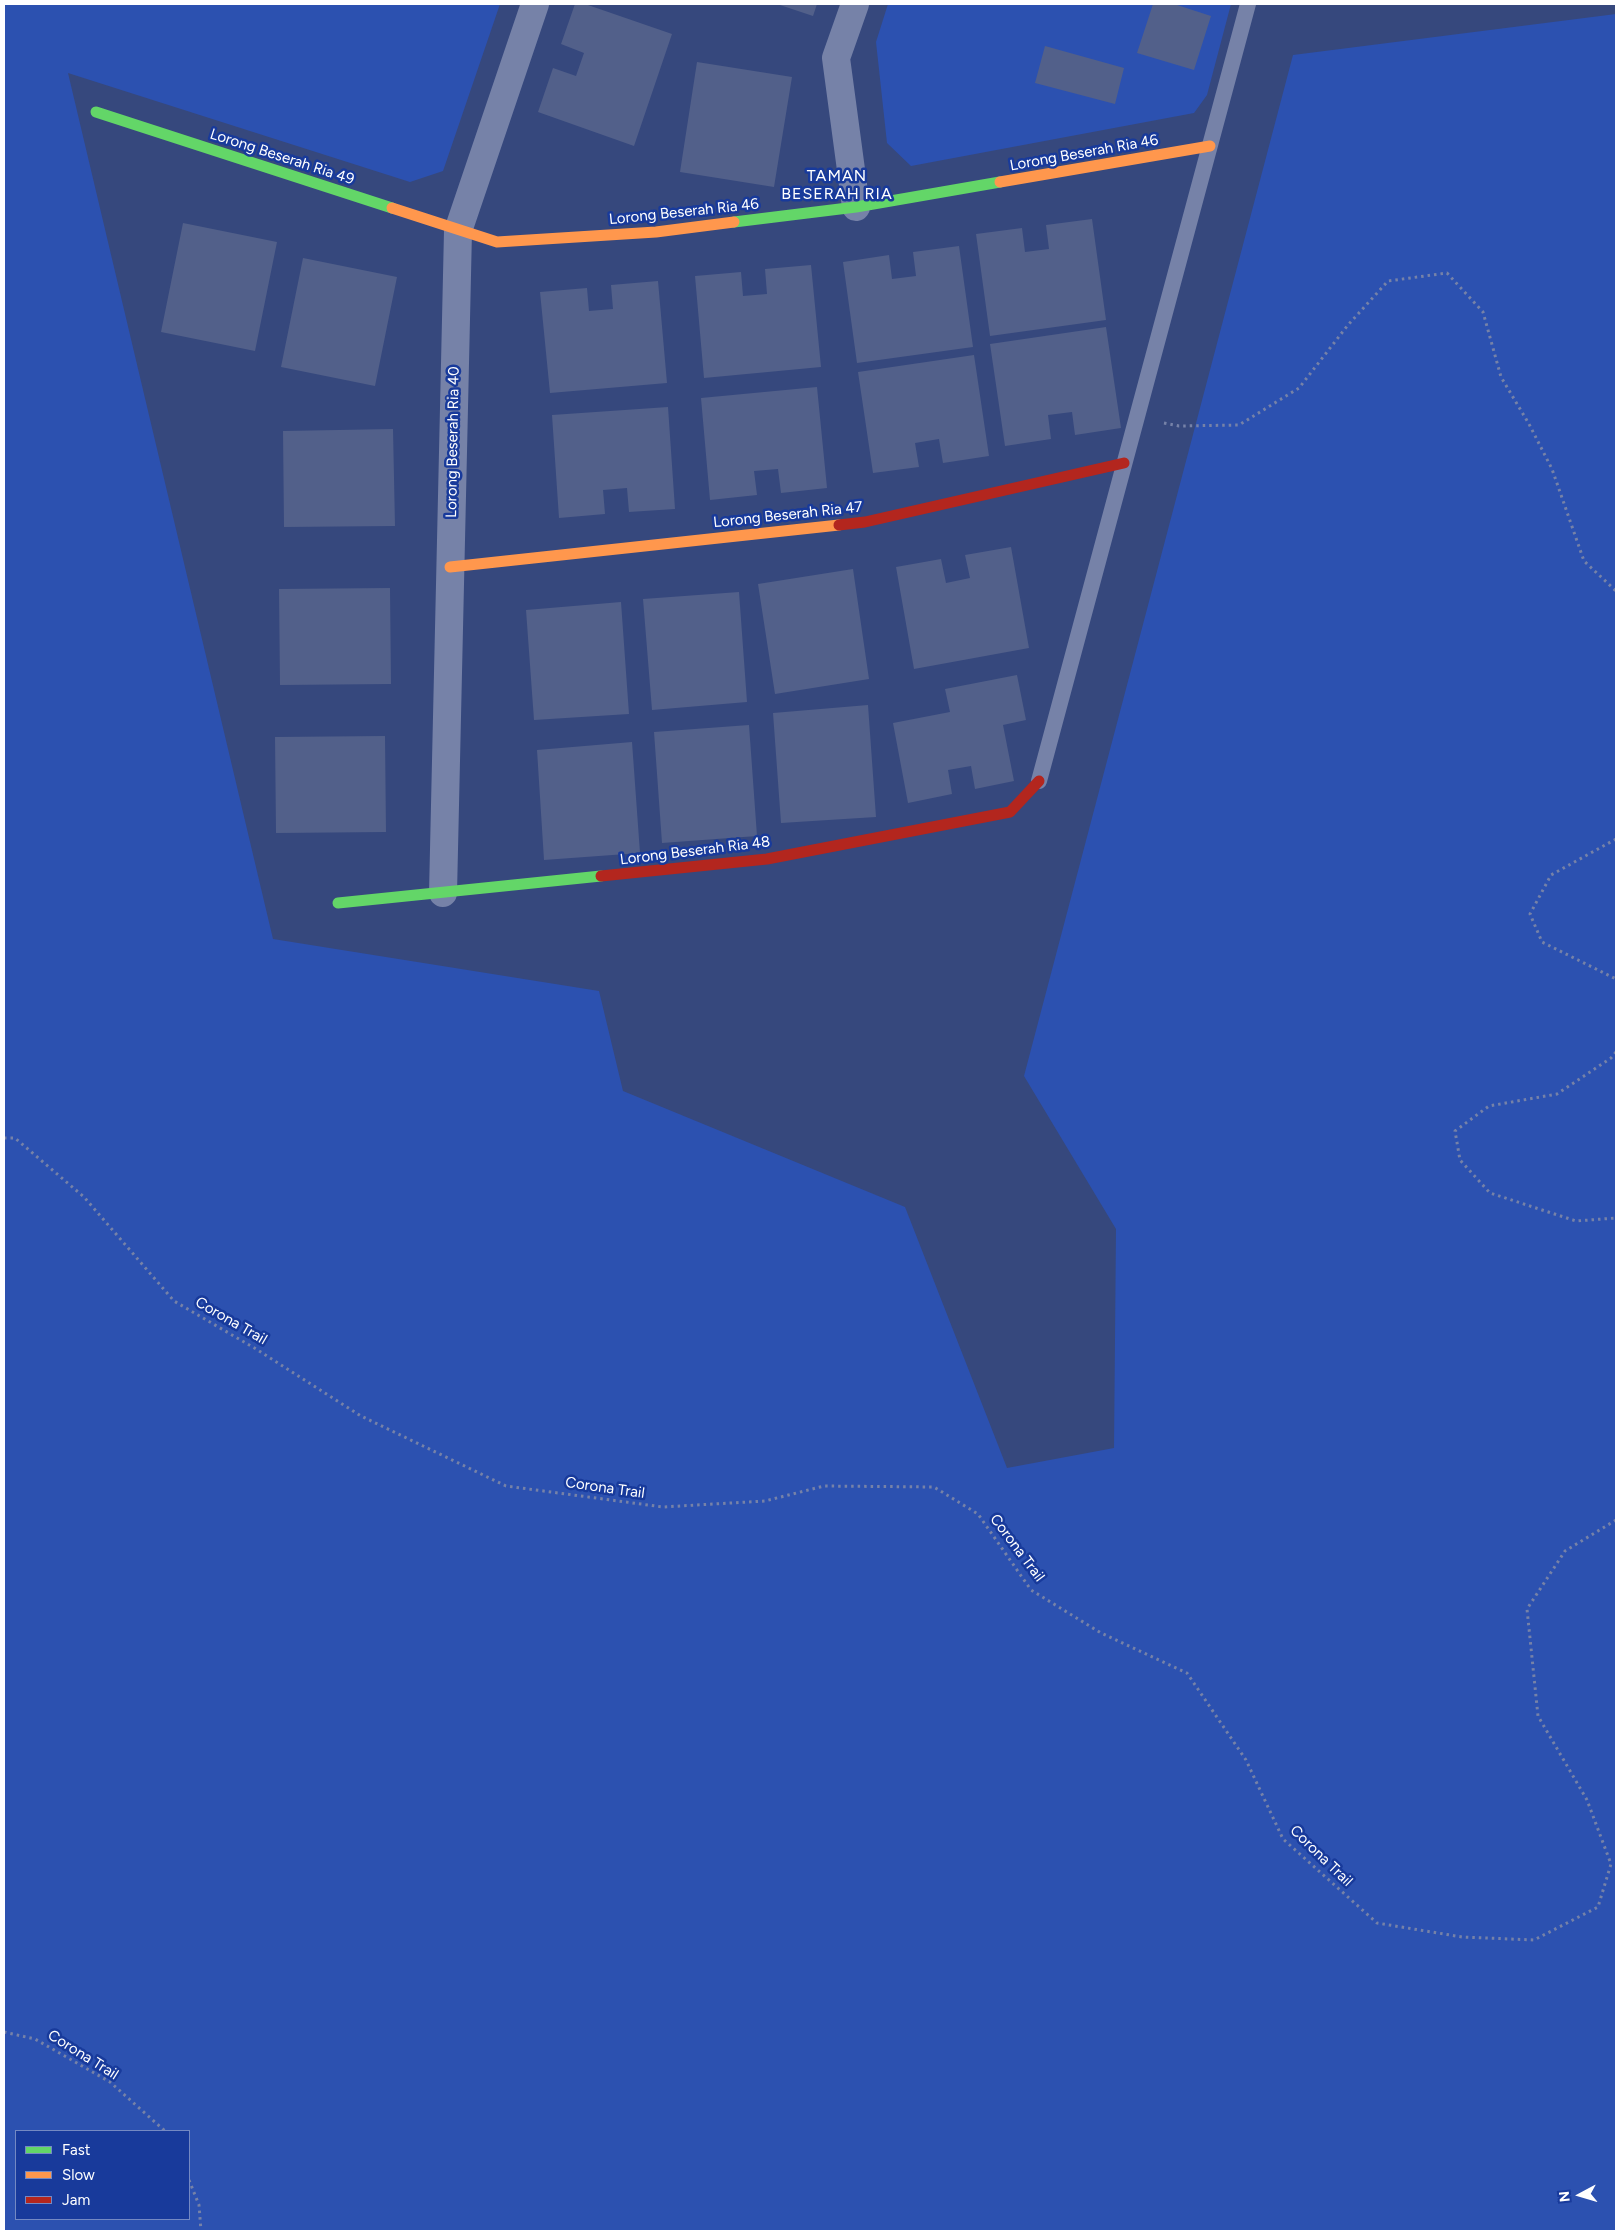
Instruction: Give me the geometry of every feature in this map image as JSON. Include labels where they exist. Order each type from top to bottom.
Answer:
[{"type":"street","name":"Lorong Beserah Ria 40","points":[[443,893],[458,231],[535,4]]},
{"type":"street","points":[[855,4],[836,58],[856,207]]},
{"type":"street","name":"Lorong Beserah Ria 49","points":[[96,112],[458,231]]},
{"type":"street","name":"Lorong Beserah Ria 46","points":[[458,231],[497,242],[656,232],[856,207],[1210,146]]},
{"type":"street","name":"Lorong Beserah Ria 47","points":[[450,567],[865,522],[1124,463]]},
{"type":"street","name":"Lorong Beserah Ria 48","points":[[338,903],[767,859],[1010,812],[1039,780]]},
{"type":"lane","points":[[1039,780],[1248,4]]},
{"type":"path","points":[[1137,417],[1179,426],[1239,425],[1299,388],[1348,325],[1388,281],[1447,273],[1483,312],[1501,376],[1552,469],[1584,561],[1616,591]]},
{"type":"path","points":[[1616,840],[1551,875],[1530,914],[1542,942],[1616,979]]},
{"type":"path","points":[[1616,1052],[1611,1058],[1557,1094],[1489,1106],[1456,1131],[1460,1160],[1490,1193],[1576,1221],[1616,1218]]},
{"type":"path","name":"Corona Trail","points":[[4,1138],[15,1138],[84,1197],[174,1301],[256,1348],[361,1416],[506,1486],[663,1507],[765,1501],[824,1486],[934,1488],[978,1514],[1031,1590],[1101,1634],[1187,1673],[1246,1760],[1283,1839],[1377,1923],[1462,1937],[1534,1940],[1598,1906],[1611,1864],[1587,1800],[1538,1716],[1527,1609],[1565,1551],[1616,1520]]},
{"type":"path","name":"Corona Trail","points":[[4,2032],[35,2039],[110,2082],[164,2130]]},
{"type":"path","points":[[190,2182],[199,2204],[201,2231]]},
{"type":"shaded area","points":[[4,4],[500,4],[443,171],[410,182],[68,73],[273,939],[599,991],[623,1091],[905,1207],[1007,1468],[1114,1448],[1116,1229],[1024,1076],[1293,55],[1616,14],[1616,2231],[4,2231]]},
{"type":"shaded area","points":[[888,4],[1231,4],[1207,95],[1194,113],[911,166],[887,143],[876,42]]},
{"type":"building","points":[[575,4],[585,4],[672,34],[634,146],[538,112],[553,68],[576,76],[584,53],[561,44]]},
{"type":"building","points":[[777,4],[817,4],[813,16]]},
{"type":"building","points":[[1153,4],[1174,4],[1211,16],[1194,70],[1137,53]]},
{"type":"building","points":[[1045,46],[1124,68],[1115,104],[1035,83]]},
{"type":"building","points":[[697,62],[792,77],[774,187],[680,172]]},
{"type":"building","points":[[1092,219],[1106,320],[990,336],[976,234],[1022,228],[1025,252],[1049,249],[1046,225]]},
{"type":"building","points":[[183,223],[277,242],[255,351],[161,332]]},
{"type":"building","points":[[959,246],[973,347],[857,363],[843,262],[889,255],[892,279],[916,276],[913,252]]},
{"type":"building","points":[[303,258],[397,277],[375,386],[281,367]]},
{"type":"building","points":[[811,265],[821,367],[704,378],[695,276],[741,272],[743,296],[767,294],[765,269]]},
{"type":"building","points":[[658,281],[667,383],[550,393],[540,292],[587,288],[589,311],[613,309],[611,285]]},
{"type":"building","points":[[1106,327],[1121,428],[1075,435],[1072,412],[1048,415],[1051,439],[1005,446],[990,344]]},
{"type":"building","points":[[974,355],[989,456],[943,463],[939,439],[915,443],[919,467],[873,473],[858,372]]},
{"type":"building","points":[[817,387],[827,488],[781,493],[778,469],[754,471],[757,495],[710,500],[701,398]]},
{"type":"building","points":[[668,407],[675,509],[629,512],[627,488],[603,490],[605,514],[559,518],[552,415]]},
{"type":"building","points":[[393,429],[395,526],[284,527],[283,431]]},
{"type":"building","points":[[1011,547],[1029,648],[914,669],[896,567],[941,559],[946,583],[970,578],[965,555]]},
{"type":"building","points":[[853,569],[869,679],[775,694],[758,584]]},
{"type":"building","points":[[390,588],[391,684],[280,685],[279,589]]},
{"type":"building","points":[[739,592],[747,702],[652,710],[643,599]]},
{"type":"building","points":[[621,602],[629,714],[534,720],[526,610]]},
{"type":"building","points":[[1017,675],[1026,720],[1003,725],[1014,781],[975,789],[971,766],[948,770],[952,794],[908,803],[893,723],[950,712],[945,689]]},
{"type":"building","points":[[868,705],[876,817],[781,823],[773,713]]},
{"type":"building","points":[[749,725],[757,836],[662,843],[654,732]]},
{"type":"building","points":[[385,736],[386,832],[276,833],[275,737]]},
{"type":"building","points":[[632,742],[640,853],[544,860],[537,750]]},
{"type":"traffic: fast","points":[[96,112],[392,208]]},
{"type":"traffic: fast","points":[[734,222],[856,207],[1000,182]]},
{"type":"traffic: fast","points":[[338,903],[601,876]]},
{"type":"traffic: slow","points":[[1000,182],[1210,146]]},
{"type":"traffic: slow","points":[[392,208],[497,242],[656,232],[734,222]]},
{"type":"traffic: slow","points":[[450,567],[839,525]]},
{"type":"traffic: jam","points":[[839,525],[865,522],[1124,463]]},
{"type":"traffic: jam","points":[[601,876],[767,859],[1010,812],[1039,781]]},
{"type":"district","name":"TAMAN BESERAH RIA","points":[[837,185]]}]
